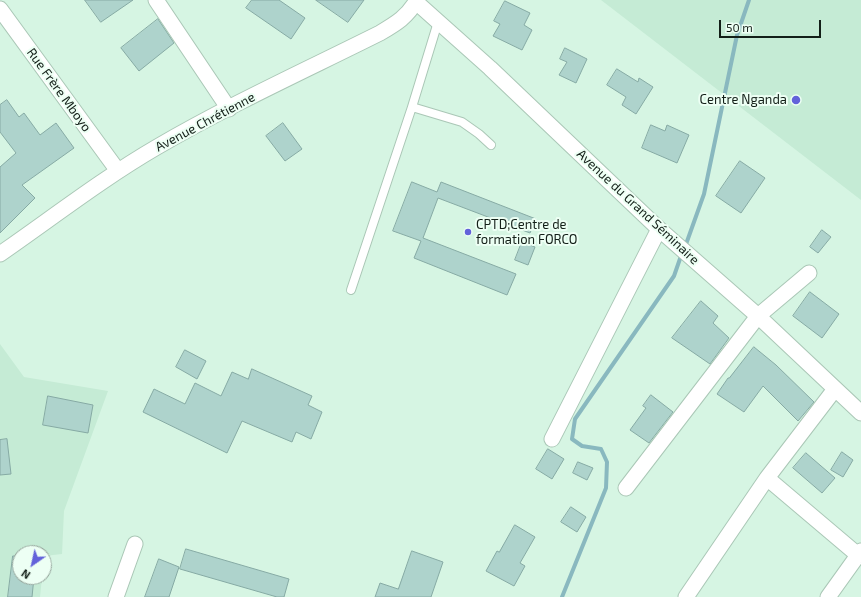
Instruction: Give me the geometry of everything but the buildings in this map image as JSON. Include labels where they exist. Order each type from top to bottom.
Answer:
[{"type":"street","points":[[156,0],[229,109]]},
{"type":"street","name":"Avenue Chrétienne","points":[[0,254],[118,171],[158,147],[229,109],[380,33],[395,24],[410,12],[416,1]]},
{"type":"street","name":"Avenue du Grand Séminaire","points":[[416,1],[496,73],[662,232],[758,316],[861,413]]},
{"type":"street","name":"Rue Frère Mboyo","points":[[0,9],[118,171]]},
{"type":"street","points":[[552,439],[662,232]]},
{"type":"street","points":[[626,488],[758,316],[809,273]]},
{"type":"street","points":[[686,597],[767,478],[835,389]]},
{"type":"street","points":[[767,478],[860,553],[828,597]]},
{"type":"street","points":[[116,597],[135,544]]},
{"type":"lane","points":[[351,290],[412,107],[438,22]]},
{"type":"lane","points":[[412,107],[462,122],[479,134],[490,145]]},
{"type":"shaded area","name":"Centre Nganda","points":[[601,0],[861,0],[861,200]]},
{"type":"shaded area","points":[[0,344],[24,377],[108,391],[64,511],[62,554],[52,555],[52,545],[12,545],[12,585],[41,585],[40,597],[0,597]]},
{"type":"waterway","points":[[685,247],[704,194],[737,35],[749,0]]},
{"type":"waterway","points":[[562,597],[606,488],[607,462],[601,449],[582,446],[572,439],[575,419],[674,276],[682,253]]},
{"type":"place","name":"Centre Nganda","points":[[796,100]]},
{"type":"place","name":"CPTD;Centre de formation FORCO","points":[[468,232]]}]
